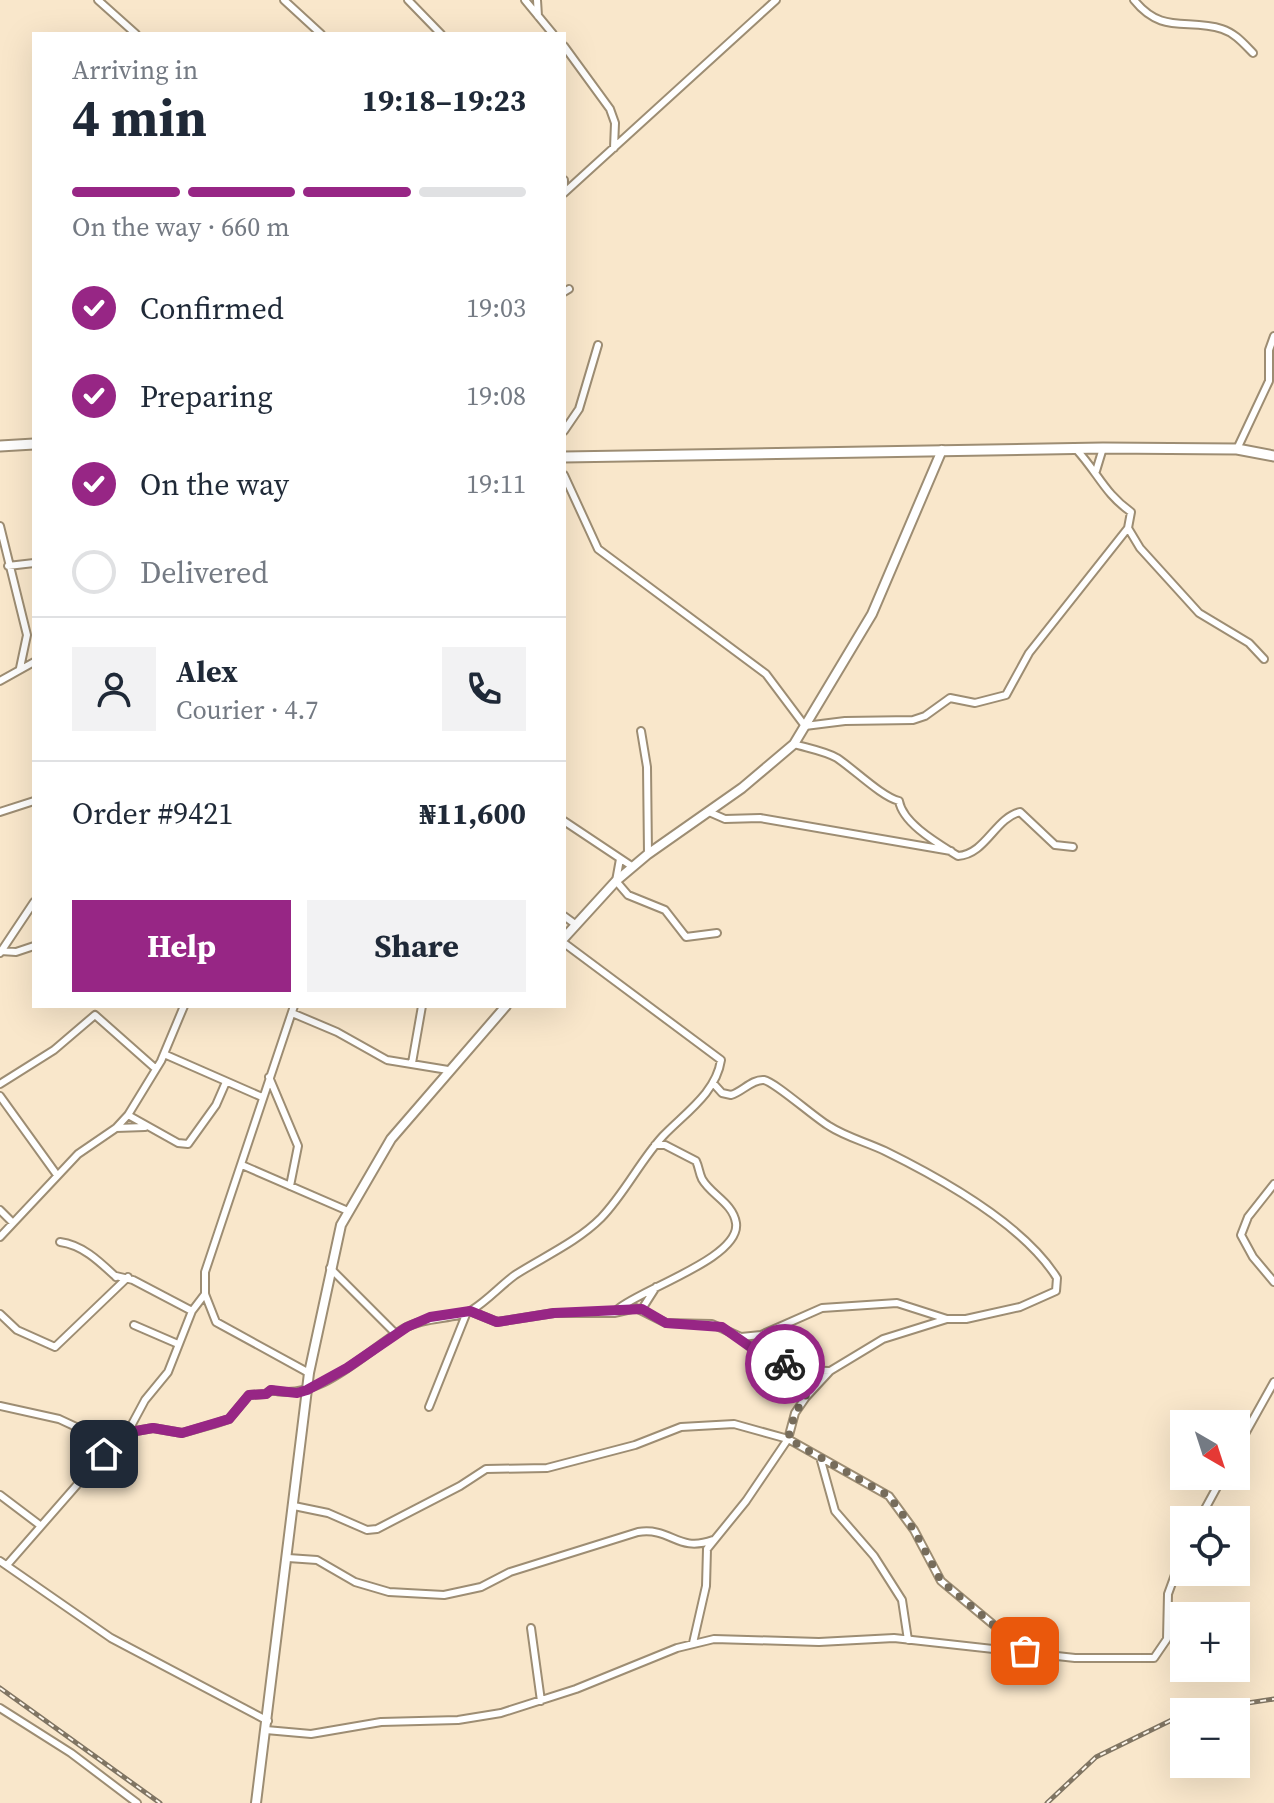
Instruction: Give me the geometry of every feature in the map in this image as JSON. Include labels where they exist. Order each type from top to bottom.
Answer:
[{"type":"main road","points":[[0,446],[32,444]]},
{"type":"main road","points":[[566,457],[1103,448],[1237,449],[1274,456]]},
{"type":"street","points":[[98,0],[134,32]]},
{"type":"street","points":[[284,0],[317,32]]},
{"type":"street","points":[[408,0],[439,32]]},
{"type":"street","points":[[525,0],[551,32]]},
{"type":"street","points":[[537,0],[538,16]]},
{"type":"street","points":[[566,191],[776,0]]},
{"type":"street","points":[[1134,0],[1150,16],[1168,24],[1225,30],[1253,53]]},
{"type":"street","points":[[566,49],[610,109],[615,123],[614,148]]},
{"type":"street","points":[[1237,449],[1269,381],[1269,350],[1274,336]]},
{"type":"street","points":[[566,428],[579,409],[598,345]]},
{"type":"street","points":[[1096,471],[1103,448]]},
{"type":"street","points":[[805,726],[845,721],[913,720],[925,716],[950,698],[975,703],[995,695],[1005,696],[1029,653],[1128,528],[1131,512],[1110,496],[1096,471],[1076,449]]},
{"type":"street","points":[[566,937],[616,881],[794,744],[872,614],[942,450]]},
{"type":"street","points":[[566,479],[598,549],[766,674],[805,726]]},
{"type":"street","points":[[0,526],[27,635],[20,668]]},
{"type":"street","points":[[1128,528],[1140,548],[1199,613],[1249,643],[1264,659]]},
{"type":"street","points":[[8,566],[32,563]]},
{"type":"street","points":[[27,635],[32,639]]},
{"type":"street","points":[[0,681],[32,663]]},
{"type":"street","points":[[641,731],[647,767],[648,854]]},
{"type":"street","points":[[794,744],[833,756],[872,781],[886,798],[899,801],[901,811],[916,825],[958,856],[969,854],[1011,815],[1020,812],[1055,845],[1073,847]]},
{"type":"street","points":[[0,812],[32,802]]},
{"type":"street","points":[[709,812],[725,819],[760,818],[951,851]]},
{"type":"street","points":[[566,822],[633,867]]},
{"type":"street","points":[[616,881],[620,859]]},
{"type":"street","points":[[616,881],[628,895],[665,910],[686,937],[717,933]]},
{"type":"street","points":[[1,952],[32,905]]},
{"type":"street","points":[[566,917],[575,924]]},
{"type":"street","points":[[429,1407],[468,1312],[514,1276],[593,1225],[655,1145],[713,1083],[721,1064],[720,1057],[566,942]]},
{"type":"street","points":[[1,952],[16,952],[32,947]]},
{"type":"street","points":[[0,1237],[57,1175],[91,1143],[116,1128],[128,1115],[164,1054],[183,1008]]},
{"type":"street","points":[[412,1063],[422,1008]]},
{"type":"street","points":[[256,1803],[309,1373],[330,1268],[348,1211],[391,1139],[504,1008]]},
{"type":"street","points":[[309,1373],[224,1328],[212,1316],[205,1294],[205,1272],[293,1009],[387,1060],[448,1070]]},
{"type":"street","points":[[0,1084],[54,1050],[95,1015],[156,1069]]},
{"type":"street","points":[[164,1054],[262,1097]]},
{"type":"street","points":[[269,1077],[298,1146],[290,1186]]},
{"type":"street","points":[[693,1643],[706,1586],[704,1554],[746,1501],[788,1439],[795,1413],[806,1397],[830,1371],[883,1339],[947,1319],[978,1318],[1020,1307],[1056,1291],[1057,1278],[1012,1231],[955,1189],[886,1152],[832,1128],[768,1081],[755,1081],[731,1095],[722,1093],[713,1083]]},
{"type":"street","points":[[128,1115],[178,1143],[191,1142],[216,1105],[226,1082]]},
{"type":"street","points":[[0,1096],[57,1175]]},
{"type":"street","points":[[116,1128],[145,1127]]},
{"type":"street","points":[[661,1138],[665,1145]]},
{"type":"street","points":[[615,1312],[632,1297],[684,1275],[723,1248],[732,1239],[736,1223],[724,1200],[702,1179],[696,1161],[665,1145],[655,1145]]},
{"type":"street","points":[[242,1165],[348,1211]]},
{"type":"street","points":[[1274,1184],[1248,1217],[1241,1235],[1253,1257],[1274,1282]]},
{"type":"street","points":[[0,1210],[12,1222]]},
{"type":"street","points":[[60,1242],[77,1247],[116,1276],[128,1277],[192,1311]]},
{"type":"street","points":[[330,1268],[396,1334]]},
{"type":"street","points":[[116,1276],[119,1284]]},
{"type":"street","points":[[0,1314],[17,1330],[58,1346],[128,1277]]},
{"type":"street","points":[[642,1309],[659,1284]]},
{"type":"street","points":[[123,1441],[145,1400],[168,1372],[192,1311],[205,1294]]},
{"type":"street","points":[[741,1337],[761,1335],[828,1307],[897,1303],[947,1319]]},
{"type":"street","points":[[7,1565],[116,1442],[123,1441],[136,1431],[153,1428],[182,1433],[229,1419],[249,1395],[266,1394],[271,1390],[297,1393],[307,1390],[347,1368],[396,1334],[430,1317],[468,1312],[497,1322],[554,1313],[642,1309],[666,1323],[712,1324],[741,1337],[763,1356],[802,1371],[830,1371]]},
{"type":"street","points":[[134,1325],[178,1344]]},
{"type":"street","points":[[802,1371],[806,1397]]},
{"type":"street","points":[[1250,1425],[1274,1382]]},
{"type":"street","points":[[0,1406],[59,1419],[87,1432],[123,1441]]},
{"type":"street","points":[[294,1506],[328,1513],[367,1530],[387,1524],[486,1469],[547,1468],[635,1445],[681,1427],[734,1424],[788,1439],[889,1496],[914,1530],[941,1581],[1025,1651]]},
{"type":"street","points":[[820,1457],[835,1511],[874,1556],[902,1600],[908,1640]]},
{"type":"street","points":[[0,1495],[41,1526]]},
{"type":"street","points":[[288,1558],[317,1560],[355,1582],[389,1592],[444,1595],[481,1587],[517,1570],[638,1532],[654,1531],[688,1546],[713,1540]]},
{"type":"street","points":[[0,1561],[111,1638],[267,1725],[311,1734],[419,1718],[458,1720],[501,1713],[541,1701],[693,1643],[723,1639],[819,1642],[908,1640],[1075,1658],[1154,1658],[1167,1639],[1171,1586]]},
{"type":"street","points":[[531,1628],[541,1701]]},
{"type":"street","points":[[0,1708],[71,1753],[137,1803]]},
{"type":"railway","points":[[0,1688],[160,1803]]},
{"type":"railway","points":[[1250,1703],[1274,1699]]},
{"type":"railway","points":[[1047,1803],[1096,1757],[1170,1721]]},
{"type":"way so far","points":[[785,1364],[802,1371],[806,1397],[795,1413],[788,1439],[889,1496],[914,1530],[941,1581],[956,1597],[1025,1651]]},
{"type":"route","points":[[104,1454],[116,1442],[123,1441],[136,1431],[153,1428],[182,1433],[229,1419],[245,1396],[266,1394],[271,1390],[297,1393],[307,1390],[347,1368],[407,1327],[430,1317],[470,1311],[491,1321],[506,1322],[554,1313],[614,1313],[644,1309],[666,1323],[722,1327],[741,1337],[763,1356],[785,1364]]}]
